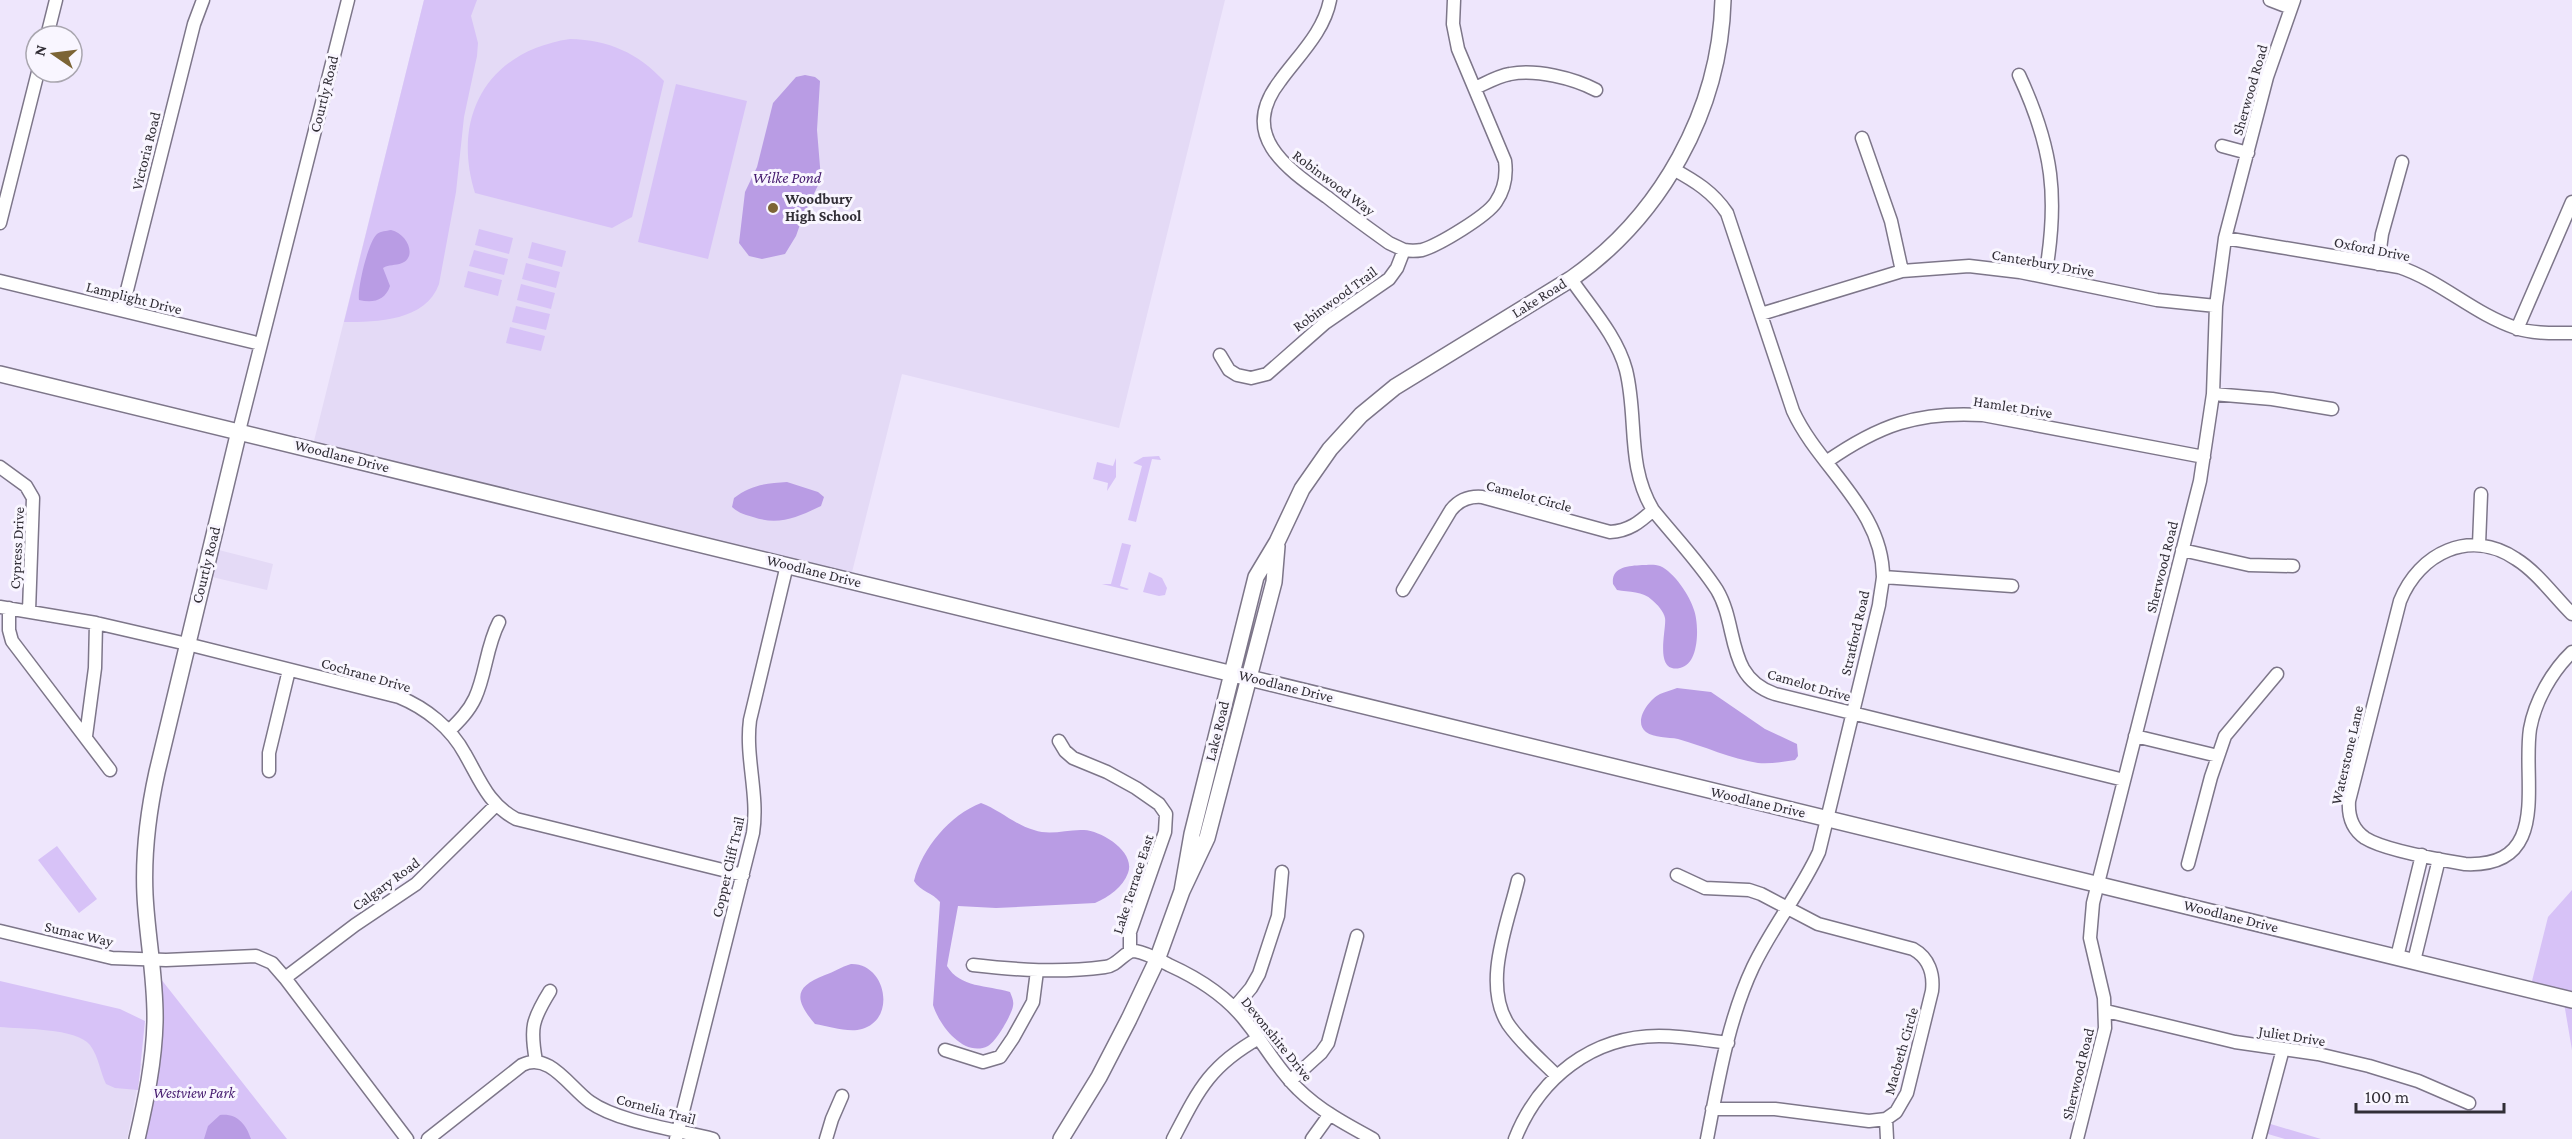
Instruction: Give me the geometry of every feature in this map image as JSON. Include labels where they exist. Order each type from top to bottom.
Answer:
[{"type":"street","points":[[50,24],[56,0]]},
{"type":"street","name":"Victoria Road","points":[[122,310],[194,24],[203,0]]},
{"type":"street","name":"Courtly Road","points":[[137,1139],[151,1079],[153,1054],[155,997],[145,893],[148,821],[157,772],[239,431],[348,0]]},
{"type":"street","name":"Robinwood Way","points":[[1330,0],[1319,29],[1270,96],[1265,117],[1267,137],[1275,154],[1292,172],[1389,243],[1404,250]]},
{"type":"street","points":[[1404,250],[1419,250],[1432,246],[1489,210],[1501,192],[1505,177],[1505,158],[1455,37],[1454,0]]},
{"type":"street","name":"Lake Road","points":[[1182,891],[1192,834],[1256,577],[1277,542],[1302,489],[1330,449],[1361,415],[1395,387],[1570,279],[1599,257],[1636,220],[1673,169],[1696,122],[1711,79],[1720,35],[1723,0]]},
{"type":"street","points":[[2270,0],[2293,4]]},
{"type":"street","name":"Sherwood Road","points":[[2077,1139],[2103,1042],[2106,1011],[2090,938],[2090,922],[2204,457],[2213,394],[2216,306],[2225,238],[2273,59],[2293,4]]},
{"type":"street","points":[[1475,88],[1505,75],[1518,73],[1572,78],[1596,90]]},
{"type":"street","points":[[2019,75],[2041,127],[2051,175],[2052,228],[2045,277]]},
{"type":"street","points":[[0,222],[35,84]]},
{"type":"street","points":[[1862,138],[1891,221],[1902,271]]},
{"type":"street","points":[[2222,146],[2248,153]]},
{"type":"street","points":[[2378,264],[2382,234],[2402,162]]},
{"type":"street","name":"Stratford Road","points":[[1673,169],[1706,188],[1718,199],[1727,213],[1793,411],[1801,428],[1866,517],[1876,538],[1883,578],[1879,605],[1819,852],[1754,966],[1736,1010],[1707,1139]]},
{"type":"street","points":[[2517,329],[2572,202]]},
{"type":"street","name":"Oxford Drive","points":[[2225,238],[2414,272],[2492,319],[2517,329],[2572,333]]},
{"type":"street","name":"Robinwood Trail","points":[[1220,355],[1229,370],[1237,375],[1251,378],[1267,374],[1316,329],[1389,279],[1397,268],[1404,250]]},
{"type":"street","name":"Canterbury Drive","points":[[1761,314],[1902,271],[1969,266],[2045,277],[2138,297],[2216,306]]},
{"type":"street","name":"Camelot Drive","points":[[1570,279],[1616,344],[1622,357],[1629,382],[1640,484],[1653,510],[1717,590],[1726,611],[1741,665],[1754,684],[1775,694],[2124,780]]},
{"type":"street","name":"Lamplight Drive","points":[[0,281],[261,344]]},
{"type":"street","name":"Woodlane Drive","points":[[0,374],[2572,999]]},
{"type":"street","points":[[2213,394],[2272,399],[2332,409]]},
{"type":"street","name":"Hamlet Drive","points":[[1826,462],[1869,435],[1909,419],[1957,414],[1983,415],[2204,457]]},
{"type":"street","name":"Cypress Drive","points":[[0,467],[26,486],[33,498],[29,610]]},
{"type":"street","points":[[2479,545],[2481,494]]},
{"type":"street","name":"Camelot Circle","points":[[1403,590],[1451,510],[1462,500],[1482,497],[1610,532],[1620,532],[1632,527],[1653,510]]},
{"type":"street","name":"Lake Road","points":[[1061,1139],[1114,1049],[1156,960],[1182,891],[1207,838],[1274,582],[1277,542]]},
{"type":"street","name":"Waterstone Lane","points":[[2572,614],[2524,565],[2504,552],[2479,545],[2461,547],[2434,557],[2422,566],[2405,590],[2349,801],[2350,821],[2364,837],[2372,842],[2439,859],[2477,865],[2492,861],[2510,851],[2523,836],[2529,812],[2530,728],[2549,682],[2572,652]]},
{"type":"street","points":[[2182,550],[2249,565],[2293,566]]},
{"type":"street","name":"Copper Cliff Trail","points":[[677,1135],[743,875],[756,814],[748,742],[751,713],[787,565]]},
{"type":"street","points":[[1883,578],[2012,586]]},
{"type":"street","points":[[5,607],[12,641],[110,770]]},
{"type":"street","name":"Cochrane Drive","points":[[5,607],[96,623],[399,697],[428,713],[449,731],[466,754],[486,794],[496,805],[512,816],[527,822],[743,875]]},
{"type":"street","points":[[449,731],[461,719],[475,698],[490,641],[499,622]]},
{"type":"street","points":[[86,736],[95,668],[96,623]]},
{"type":"street","points":[[269,771],[269,753],[289,670]]},
{"type":"street","points":[[2188,864],[2218,756],[2227,733],[2277,674]]},
{"type":"street","points":[[2135,736],[2218,756]]},
{"type":"street","name":"Lake Terrace East","points":[[1059,741],[1071,756],[1136,788],[1159,804],[1166,814],[1165,832],[1130,932],[1130,951]]},
{"type":"street","name":"Calgary Road","points":[[285,978],[355,925],[416,884],[496,805]]},
{"type":"street","points":[[2397,957],[2422,855]]},
{"type":"street","points":[[2414,961],[2439,859]]},
{"type":"street","points":[[1234,1008],[1249,991],[1259,974],[1278,916],[1282,872]]},
{"type":"street","name":"Macbeth Circle","points":[[1677,875],[1705,888],[1749,890],[1818,924],[1913,949],[1920,954],[1928,964],[1933,980],[1932,992],[1907,1093],[1896,1112],[1886,1119]]},
{"type":"street","points":[[1518,880],[1497,966],[1497,995],[1501,1009],[1512,1030],[1556,1075]]},
{"type":"street","name":"Sumac Way","points":[[0,931],[112,958],[152,959]]},
{"type":"street","points":[[1290,1081],[1321,1053],[1328,1043],[1357,936]]},
{"type":"street","points":[[973,965],[1037,971],[1108,967],[1116,964],[1130,951]]},
{"type":"street","name":"Devonshire Drive","points":[[1130,951],[1156,960],[1206,985],[1234,1008],[1290,1081],[1308,1098],[1373,1139]]},
{"type":"street","points":[[152,959],[256,956],[272,963],[407,1139]]},
{"type":"street","points":[[945,1050],[983,1062],[995,1060],[1001,1055],[1033,1002],[1037,971]]},
{"type":"street","points":[[428,1139],[522,1065],[536,1061],[532,1025],[536,1013],[550,991]]},
{"type":"street","name":"Juliet Drive","points":[[2106,1011],[2235,1042],[2318,1054],[2369,1066],[2418,1082],[2469,1103]]},
{"type":"street","points":[[1515,1139],[1528,1110],[1556,1075],[1603,1046],[1639,1037],[1675,1036],[1728,1043]]},
{"type":"street","points":[[1173,1139],[1209,1075],[1228,1057],[1259,1038]]},
{"type":"street","points":[[2259,1139],[2283,1049]]},
{"type":"street","name":"Cornelia Trail","points":[[536,1061],[548,1065],[598,1107],[677,1135],[713,1139]]},
{"type":"street","points":[[826,1139],[831,1119],[842,1096]]},
{"type":"street","points":[[1712,1109],[1775,1109],[1869,1121],[1886,1119],[1887,1139]]},
{"type":"street","points":[[1312,1139],[1330,1114]]},
{"type":"shaded area","name":"Woodbury High School","points":[[424,0],[1225,0],[1119,428],[902,374],[850,580],[312,449]]},
{"type":"shaded area","points":[[211,548],[273,564],[267,590],[204,575]]},
{"type":"shaded area","points":[[0,1002],[142,1064],[127,1139],[0,1139]]},
{"type":"green space","points":[[424,0],[477,0],[471,16],[478,43],[477,56],[464,117],[456,192],[439,284],[433,296],[423,306],[412,312],[385,320],[344,322]]},
{"type":"green space","points":[[570,39],[597,42],[622,50],[644,63],[664,81],[632,217],[612,228],[475,193],[469,165],[468,138],[473,114],[483,92],[498,73],[517,57],[541,46]]},
{"type":"green space","points":[[676,84],[747,101],[708,259],[638,242]]},
{"type":"green space","points":[[479,229],[513,238],[509,254],[475,245]]},
{"type":"green space","points":[[532,242],[566,251],[562,267],[528,258]]},
{"type":"green space","points":[[474,250],[508,259],[504,275],[469,266]]},
{"type":"green space","points":[[526,263],[560,272],[556,288],[522,279]]},
{"type":"green space","points":[[468,271],[502,280],[498,296],[464,287]]},
{"type":"green space","points":[[521,284],[555,293],[551,309],[517,300]]},
{"type":"green space","points":[[516,306],[550,314],[546,330],[512,322]]},
{"type":"green space","points":[[510,327],[545,336],[541,351],[506,343]]},
{"type":"green space","points":[[1159,456],[1161,460],[1152,459],[1136,522],[1128,520],[1142,466],[1133,463],[1143,457]]},
{"type":"green space","points":[[1116,458],[1116,477],[1107,491],[1108,483],[1093,479],[1097,462],[1113,466]]},
{"type":"green space","points":[[1122,543],[1131,545],[1120,586],[1129,589],[1127,590],[1102,584],[1111,584]]},
{"type":"green space","points":[[1149,572],[1162,578],[1167,588],[1165,595],[1159,596],[1143,592]]},
{"type":"green space","points":[[57,846],[97,899],[79,913],[38,860]]},
{"type":"green space","points":[[2572,890],[2572,1050],[2563,997],[2530,989],[2548,917]]},
{"type":"green space","name":"Westview Park","points":[[153,969],[287,1139],[137,1139],[151,1079]]},
{"type":"green space","points":[[0,981],[120,1009],[145,1021],[138,1090],[115,1088],[106,1084],[93,1050],[83,1039],[61,1032],[0,1027]]},
{"type":"green space","points":[[2264,1122],[2321,1139],[2285,1139],[2261,1132]]},
{"type":"water","name":"Wilke Pond","points":[[805,75],[815,77],[820,81],[817,130],[821,179],[796,236],[785,254],[762,259],[749,256],[739,243],[745,192],[757,167],[773,103],[796,77]]},
{"type":"water","points":[[391,230],[397,232],[406,241],[410,251],[409,256],[402,263],[383,268],[390,286],[382,298],[374,301],[359,300],[361,276],[370,246],[377,234]]},
{"type":"water","points":[[787,482],[818,492],[824,497],[821,506],[796,517],[771,521],[745,515],[732,507],[734,498],[746,490],[766,484]]},
{"type":"water","points":[[1658,565],[1671,573],[1692,604],[1697,624],[1695,652],[1687,665],[1680,668],[1672,668],[1664,657],[1665,618],[1660,608],[1644,595],[1617,590],[1613,584],[1615,574],[1622,568]]},
{"type":"water","points":[[1677,688],[1711,692],[1765,729],[1797,744],[1798,756],[1795,760],[1758,763],[1738,759],[1678,739],[1649,734],[1642,728],[1641,723],[1647,706],[1660,694]]},
{"type":"water","points":[[981,803],[1020,825],[1040,832],[1084,830],[1100,834],[1122,850],[1129,865],[1126,878],[1119,887],[1095,903],[996,908],[958,906],[947,966],[952,973],[967,982],[1010,992],[1013,1001],[1010,1015],[999,1034],[988,1046],[979,1049],[962,1044],[954,1038],[936,1013],[933,1005],[940,902],[914,881],[923,857],[939,834],[948,824]]},
{"type":"water","points":[[851,964],[863,966],[879,981],[883,992],[880,1014],[873,1023],[857,1030],[815,1024],[803,1007],[801,995],[803,989],[807,984]]},
{"type":"water","points":[[220,1115],[231,1116],[240,1121],[251,1139],[204,1139],[208,1126]]},
{"type":"place","name":"Woodbury High School","points":[[773,208]]}]
